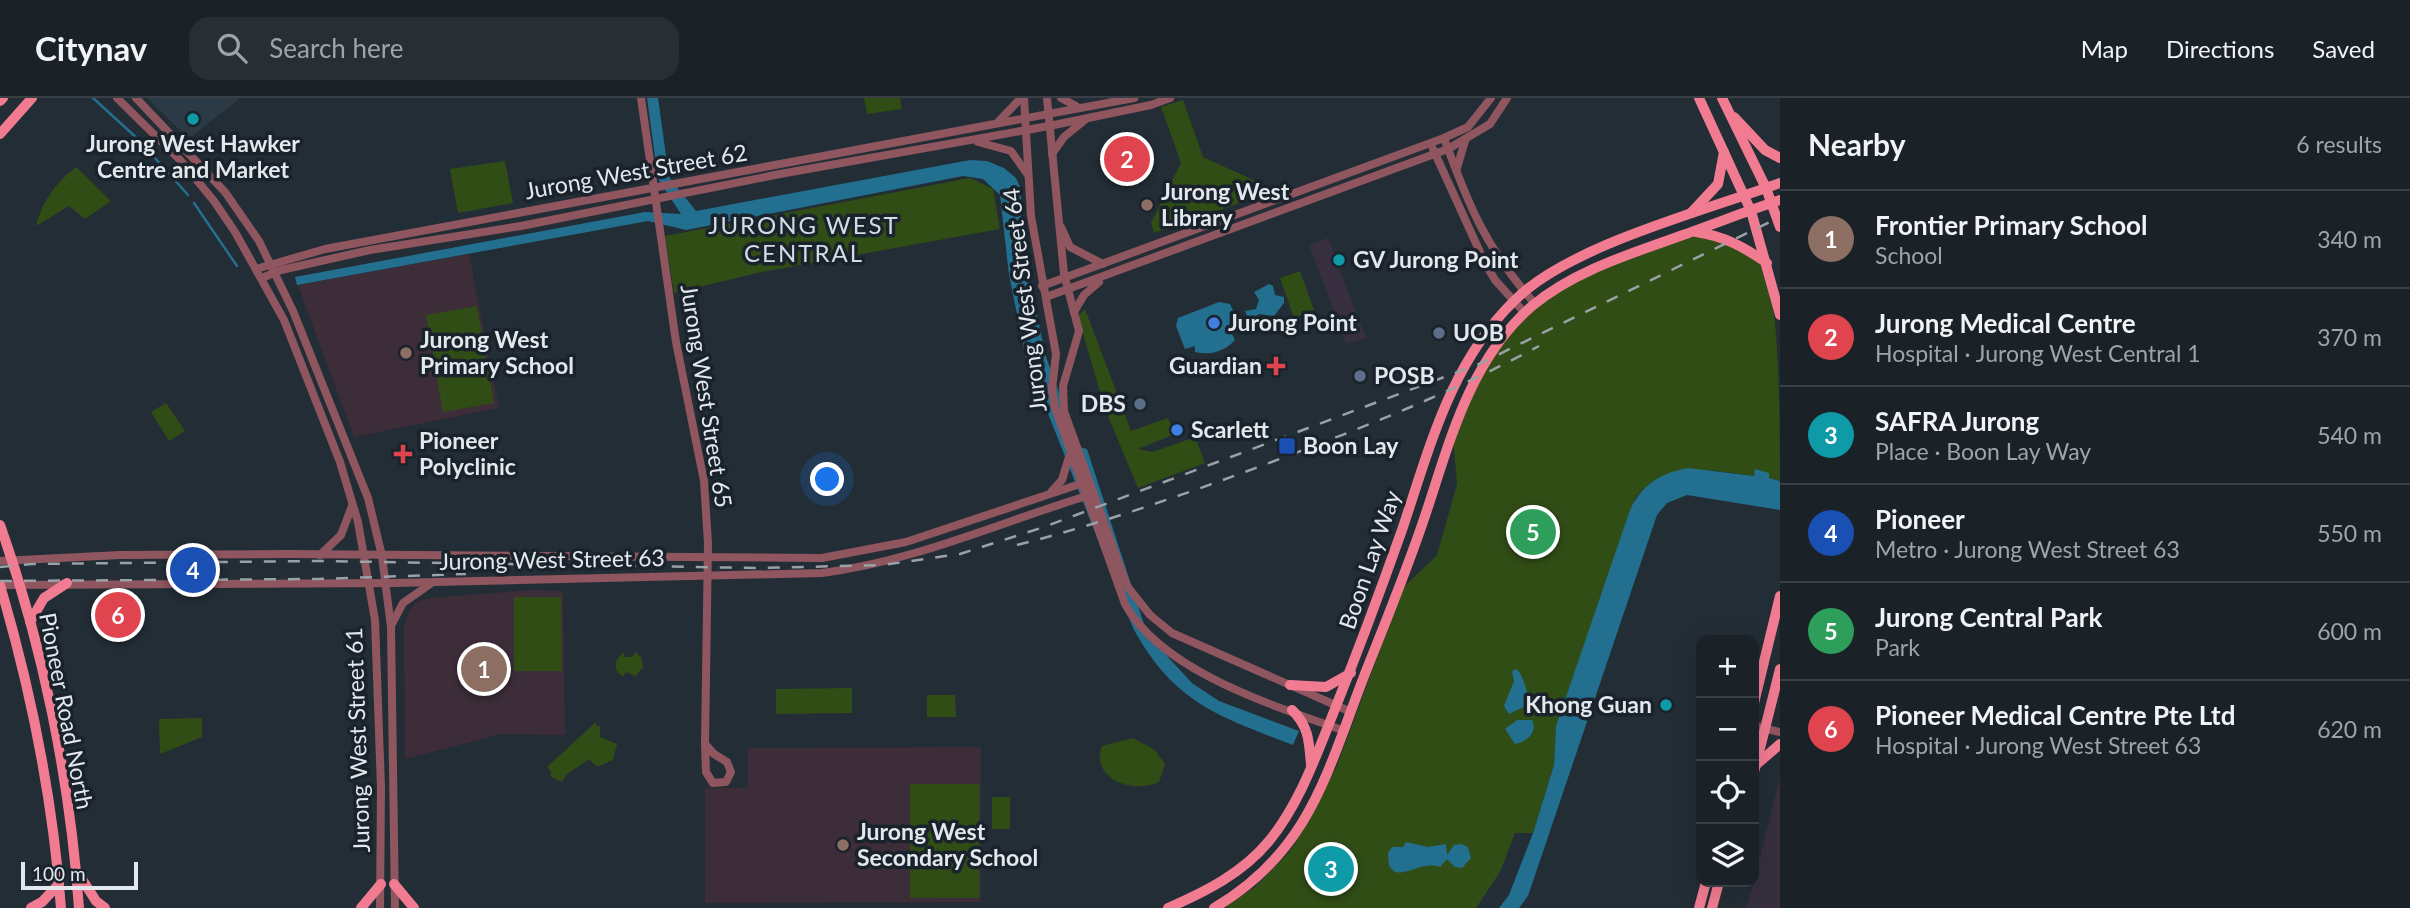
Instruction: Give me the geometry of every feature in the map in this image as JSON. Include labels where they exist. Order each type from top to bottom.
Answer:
[{"type":"main road","points":[[0,134],[32,98]]},
{"type":"main road","points":[[1699,98],[1751,211],[1780,315]]},
{"type":"main road","points":[[1722,98],[1766,188],[1776,201],[1780,227]]},
{"type":"main road","points":[[1726,109],[1765,150],[1780,158]]},
{"type":"main road","points":[[1687,217],[1718,184],[1724,148]]},
{"type":"main road","name":"Boon Lay Way","points":[[1168,908],[1204,892],[1237,871],[1268,843],[1295,801],[1351,673],[1455,378],[1471,352],[1514,300],[1580,257],[1780,183]]},
{"type":"main road","name":"Boon Lay Way","points":[[1214,908],[1250,885],[1286,848],[1334,765],[1351,712],[1401,587],[1471,385],[1503,336],[1525,313],[1554,290],[1603,265],[1776,201]]},
{"type":"main road","points":[[1692,232],[1718,235],[1767,262]]},
{"type":"main road","name":"Pioneer Road North","points":[[0,524],[30,622],[55,740],[76,870],[79,908]]},
{"type":"main road","points":[[30,622],[44,598],[67,583]]},
{"type":"main road","name":"Pioneer Road North","points":[[0,585],[27,692],[60,884],[61,908]]},
{"type":"main road","points":[[1755,698],[1780,596]]},
{"type":"main road","points":[[1290,685],[1326,687],[1351,673]]},
{"type":"main road","points":[[1760,679],[1779,674]]},
{"type":"main road","points":[[1779,674],[1780,696]]},
{"type":"main road","points":[[1757,761],[1779,674]]},
{"type":"main road","points":[[1292,710],[1303,720],[1308,731],[1311,765]]},
{"type":"main road","points":[[1759,764],[1780,744]]},
{"type":"main road","points":[[76,870],[96,901],[105,908]]},
{"type":"main road","points":[[31,908],[42,902],[60,884]]},
{"type":"main road","points":[[361,908],[381,884]]},
{"type":"main road","points":[[394,884],[414,908]]},
{"type":"main road","points":[[1699,908],[1705,887]]},
{"type":"main road","points":[[1712,908],[1718,887]]},
{"type":"street","name":"Jurong West Street 61","points":[[117,98],[204,188],[262,278],[284,320],[333,441],[353,501],[364,555],[377,661],[380,908]]},
{"type":"street","name":"Jurong West Street 61","points":[[135,98],[225,192],[259,241],[359,472],[382,555],[391,627],[395,908]]},
{"type":"street","name":"Jurong West Street 65","points":[[641,98],[676,342],[704,481],[708,558],[705,744],[707,777],[713,783],[726,782],[731,772],[730,766],[705,744]]},
{"type":"street","name":"Jurong West Street 64","points":[[1022,98],[1031,216],[1055,354],[1052,389],[1055,408],[1069,452],[1085,482]]},
{"type":"street","points":[[993,124],[1014,109],[1022,98]]},
{"type":"street","name":"Jurong West Street 64","points":[[1047,98],[1065,278],[1079,331],[1078,344],[1063,386],[1064,411],[1125,604],[1143,631],[1162,649],[1202,673],[1345,730]]},
{"type":"street","points":[[1061,98],[1072,106],[1084,107]]},
{"type":"street","name":"Jurong West Street 62","points":[[256,269],[325,249],[1047,112],[1134,98]]},
{"type":"street","name":"Jurong West Street 62","points":[[262,278],[274,272],[370,250],[521,226],[655,198],[1049,126],[1170,98]]},
{"type":"street","points":[[1042,286],[1444,138],[1468,127],[1491,98]]},
{"type":"street","points":[[1046,297],[1103,279],[1448,149],[1490,124],[1507,98]]},
{"type":"street","points":[[1052,154],[1064,137],[1088,118]]},
{"type":"street","points":[[1444,138],[1496,257],[1535,304]]},
{"type":"street","points":[[968,141],[986,143],[1011,151],[1021,161],[1030,180]]},
{"type":"street","points":[[1456,170],[1458,155],[1465,141]]},
{"type":"street","points":[[1431,143],[1474,242],[1495,280],[1525,313]]},
{"type":"street","points":[[1058,221],[1070,247],[1102,264]]},
{"type":"street","points":[[1074,312],[1091,288],[1103,279]]},
{"type":"street","points":[[1040,498],[1062,480],[1069,452]]},
{"type":"street","name":"Jurong West Street 63","points":[[0,561],[120,555],[822,558],[867,551],[1085,482]]},
{"type":"street","name":"Jurong West Street 64","points":[[1089,495],[1127,586],[1150,615],[1172,633],[1351,712]]},
{"type":"street","name":"Jurong West Street 63","points":[[0,585],[387,582],[822,573],[859,568],[986,531],[1089,495]]},
{"type":"street","points":[[320,555],[341,535],[350,517],[353,501]]},
{"type":"street","points":[[391,627],[403,603],[436,581]]},
{"type":"street","points":[[1759,727],[1780,732]]},
{"type":"shaded area","name":"Jurong West Hawker Centre and Market","points":[[147,98],[240,98],[189,139]]},
{"type":"shaded area","points":[[1328,238],[1366,338],[1346,344],[1309,245]]},
{"type":"shaded area","name":"Jurong West Primary School","points":[[469,254],[499,408],[354,437],[298,285]]},
{"type":"shaded area","points":[[530,590],[563,591],[565,735],[501,734],[405,759],[404,628],[410,609],[418,601],[432,598]]},
{"type":"shaded area","name":"Jurong West Secondary School","points":[[981,747],[981,902],[705,903],[705,788],[748,788],[748,748]]},
{"type":"shaded area","points":[[1780,776],[1780,908],[1746,908],[1752,887],[1759,887],[1759,862]]},
{"type":"green space","points":[[864,98],[900,98],[902,109],[867,114]]},
{"type":"green space","points":[[1183,100],[1203,157],[1258,182],[1263,195],[1154,233],[1151,223],[1181,163],[1161,107]]},
{"type":"green space","points":[[505,161],[513,203],[458,213],[450,169]]},
{"type":"green space","points":[[76,167],[111,201],[85,219],[69,206],[36,226],[51,193]]},
{"type":"green space","points":[[970,178],[993,189],[1000,229],[757,273],[674,293],[665,236]]},
{"type":"green space","points":[[1692,233],[1734,245],[1752,256],[1766,272],[1771,290],[1777,342],[1780,481],[1755,469],[1755,476],[1690,470],[1660,477],[1635,499],[1556,726],[1554,765],[1533,833],[1515,833],[1500,872],[1476,908],[1227,908],[1227,905],[1254,888],[1289,852],[1303,830],[1336,768],[1403,588],[1437,555],[1457,484],[1453,437],[1473,386],[1525,313],[1588,273]]},
{"type":"green space","points":[[1300,271],[1314,310],[1294,318],[1280,278]]},
{"type":"green space","points":[[477,306],[494,403],[443,412],[426,315]]},
{"type":"green space","points":[[1085,309],[1131,431],[1168,418],[1175,434],[1138,449],[1153,452],[1195,437],[1205,463],[1138,488],[1105,409],[1078,316]]},
{"type":"green space","points":[[166,403],[185,431],[169,441],[151,412]]},
{"type":"green space","points":[[514,597],[561,597],[562,671],[514,671]]},
{"type":"green space","points":[[623,652],[625,657],[633,657],[635,652],[641,657],[643,667],[636,676],[626,672],[623,677],[616,670],[616,661]]},
{"type":"green space","points":[[852,688],[852,713],[776,714],[776,689]]},
{"type":"green space","points":[[927,695],[955,695],[956,717],[927,717]]},
{"type":"green space","points":[[202,718],[202,737],[160,754],[159,719]]},
{"type":"green space","points":[[596,722],[596,726],[600,726],[600,737],[617,744],[613,760],[597,767],[589,759],[566,775],[562,782],[551,777],[551,771],[547,767]]},
{"type":"green space","points":[[1133,738],[1155,750],[1165,764],[1159,782],[1127,785],[1108,775],[1102,768],[1102,746]]},
{"type":"green space","points":[[910,784],[979,784],[979,898],[910,898]]},
{"type":"green space","points":[[992,797],[1010,797],[1010,829],[992,829]]},
{"type":"water","points":[[647,98],[658,98],[669,177],[696,211],[970,160],[987,161],[1004,168],[1016,178],[1021,189],[1021,218],[1033,297],[1046,357],[1079,447],[1087,449],[1144,624],[1156,644],[1192,683],[1219,701],[1299,731],[1293,745],[1242,725],[1200,704],[1165,674],[1133,628],[1026,358],[1009,275],[1000,195],[983,179],[963,176],[686,230],[648,221],[297,285],[295,277],[645,212],[681,214],[658,179]]},
{"type":"water","points":[[1269,284],[1273,286],[1275,295],[1284,297],[1284,303],[1274,316],[1259,314],[1250,324],[1245,311],[1256,309],[1259,300],[1254,292]]},
{"type":"water","points":[[1219,302],[1230,304],[1242,329],[1231,332],[1235,340],[1222,350],[1212,353],[1195,352],[1195,346],[1185,349],[1176,326],[1178,318]]},
{"type":"water","points":[[1688,468],[1754,476],[1755,469],[1769,473],[1769,478],[1780,481],[1780,510],[1687,495],[1667,503],[1657,515],[1528,896],[1519,908],[1499,908],[1509,895],[1533,833],[1554,765],[1556,726],[1630,510],[1640,493],[1653,481]]},
{"type":"water","points":[[1517,669],[1532,703],[1509,714],[1504,706],[1514,681],[1512,671]]},
{"type":"water","points":[[1517,720],[1532,720],[1534,729],[1527,739],[1515,744],[1505,729]]},
{"type":"water","points":[[1406,842],[1428,847],[1446,844],[1447,855],[1454,845],[1461,844],[1468,847],[1471,858],[1462,868],[1455,867],[1447,859],[1440,867],[1428,866],[1395,872],[1389,866],[1388,853],[1392,847],[1403,847]]},
{"type":"waterway","points":[[93,98],[139,140],[188,195]]},
{"type":"waterway","points":[[194,203],[237,266]]},
{"type":"railway","points":[[0,567],[32,564],[317,561],[759,568],[883,565],[960,554],[1044,527],[1479,364],[1780,217]]},
{"type":"railway","points":[[1017,545],[1152,505],[1285,457],[1414,406],[1539,346]]},
{"type":"railway","points":[[0,581],[318,579],[466,574]]},
{"type":"place","name":"Jurong West Hawker Centre and Market","points":[[193,119]]},
{"type":"place","name":"Jurong Medical Centre","points":[[1127,159]]},
{"type":"place","name":"Jurong West Library","points":[[1147,205]]},
{"type":"place","name":"GV Jurong Point","points":[[1339,260]]},
{"type":"place","name":"Jurong Point","points":[[1214,323]]},
{"type":"place","name":"UOB","points":[[1439,333]]},
{"type":"place","name":"Jurong West Primary School","points":[[406,353]]},
{"type":"place","name":"Guardian","points":[[1276,366]]},
{"type":"place","name":"POSB","points":[[1360,376]]},
{"type":"place","name":"DBS","points":[[1140,404]]},
{"type":"place","name":"Scarlett","points":[[1177,430]]},
{"type":"place","name":"Boon Lay","points":[[1287,446]]},
{"type":"place","name":"Pioneer Polyclinic","points":[[403,454]]},
{"type":"place","name":"Jurong Central Park","points":[[1533,532]]},
{"type":"place","name":"Pioneer","points":[[193,570]]},
{"type":"place","name":"Pioneer Medical Centre Pte Ltd","points":[[118,615]]},
{"type":"place","name":"Frontier Primary School","points":[[484,669]]},
{"type":"place","name":"Khong Guan","points":[[1666,705]]},
{"type":"place","name":"Jurong West Secondary School","points":[[843,845]]},
{"type":"place","name":"SAFRA Jurong","points":[[1331,869]]},
{"type":"district","name":"JURONG WEST CENTRAL","points":[[804,240]]}]
